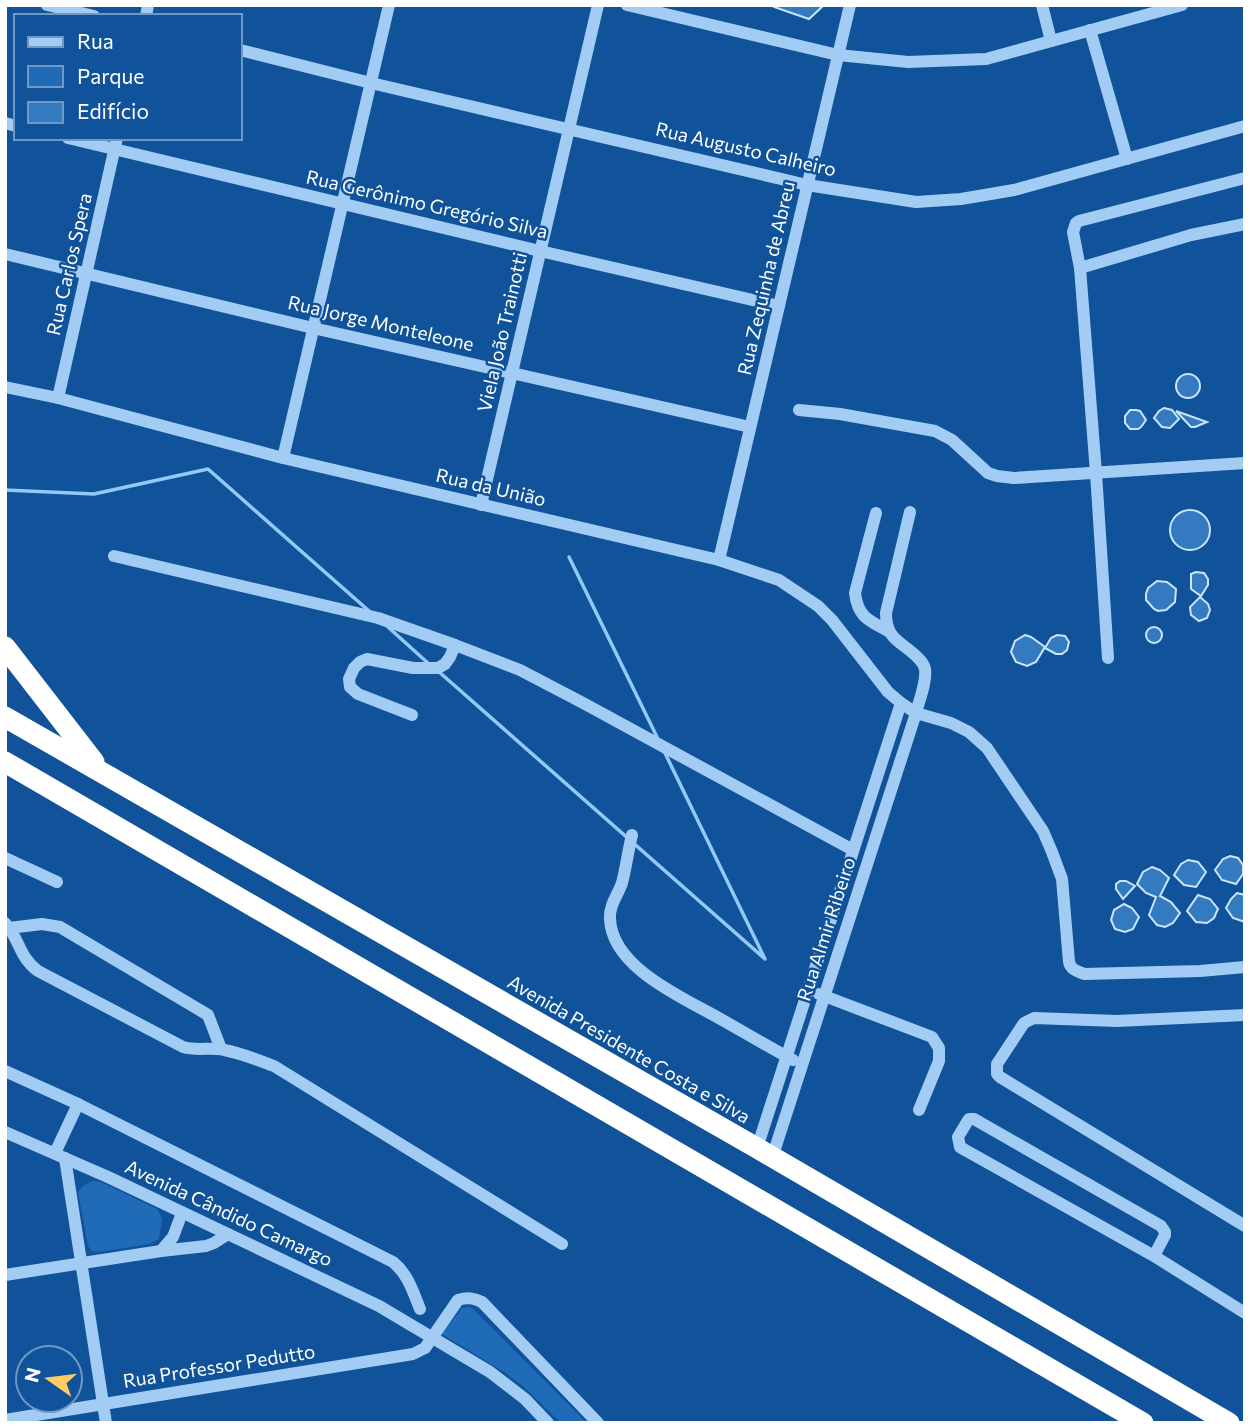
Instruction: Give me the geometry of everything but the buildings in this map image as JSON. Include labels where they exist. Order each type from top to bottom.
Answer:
[{"type":"highway","points":[[5,647],[103,773]]},
{"type":"highway","name":"Avenida Presidente Costa e Silva","points":[[5,717],[1229,1423]]},
{"type":"highway","points":[[5,762],[1128,1419]]},
{"type":"street","points":[[47,5],[85,14]]},
{"type":"street","points":[[283,458],[389,5]]},
{"type":"street","name":"Viela João Trainotti","points":[[481,505],[598,5]]},
{"type":"street","points":[[627,5],[838,55],[908,62],[986,59],[1182,5]]},
{"type":"street","name":"Rua Zequinha de Abreu","points":[[719,560],[850,5]]},
{"type":"street","points":[[1042,5],[1051,41]]},
{"type":"street","points":[[1090,30],[1127,159]]},
{"type":"street","name":"Rua Augusto Calheiro","points":[[242,51],[807,185],[916,202],[961,199],[1014,190],[1245,126]]},
{"type":"street","name":"Rua Gerônimo Gregório Silva","points":[[84,140],[116,144],[343,204],[779,306]]},
{"type":"street","name":"Rua Carlos Spera","points":[[58,398],[116,144]]},
{"type":"street","points":[[1108,658],[1080,268],[1073,232],[1079,221],[1245,178]]},
{"type":"street","points":[[1080,268],[1191,235],[1245,224]]},
{"type":"street","name":"Rua Jorge Monteleone","points":[[5,254],[313,328],[750,427]]},
{"type":"street","name":"Rua da União","points":[[5,387],[58,398],[283,458],[719,560],[779,580],[818,606],[832,620],[888,692],[901,704],[916,713],[951,723],[969,732],[987,748],[1043,831],[1062,879],[1070,967],[1084,974],[1245,967]]},
{"type":"street","points":[[799,410],[840,414],[935,431],[952,440],[978,465],[997,477],[1245,463]]},
{"type":"street","points":[[888,631],[887,613],[910,512]]},
{"type":"street","points":[[876,513],[855,593],[857,606],[863,617],[888,631]]},
{"type":"street","points":[[114,556],[378,618],[520,670],[853,850]]},
{"type":"street","name":"Rua Almir Ribeiro","points":[[764,1153],[803,1065],[916,713],[925,677],[923,664],[888,631]]},
{"type":"street","points":[[412,715],[359,694],[350,687],[349,679],[354,668],[367,659],[413,668],[438,668],[445,664],[455,645]]},
{"type":"street","name":"Rua Almir Ribeiro","points":[[764,1153],[786,1056],[901,704]]},
{"type":"street","points":[[632,835],[621,885],[609,915],[616,941],[625,954],[657,983],[803,1065]]},
{"type":"street","points":[[5,858],[57,882]]},
{"type":"street","points":[[221,1049],[208,1015],[60,927],[42,924],[7,925],[22,956],[38,971],[183,1047],[221,1049],[274,1066],[562,1244]]},
{"type":"street","points":[[808,990],[932,1037],[939,1048],[939,1061],[919,1110]]},
{"type":"street","points":[[1245,1015],[1116,1021],[1034,1018],[1024,1023],[997,1063],[996,1069],[1000,1077],[1245,1226]]},
{"type":"street","points":[[5,1071],[78,1104],[393,1262],[408,1281],[420,1309]]},
{"type":"street","points":[[78,1104],[60,1155],[81,1264],[106,1423]]},
{"type":"street","points":[[1154,1256],[1165,1235],[1161,1226],[974,1119],[969,1119],[958,1137],[960,1146],[965,1150],[1154,1256],[1245,1313]]},
{"type":"street","name":"Avenida Cândido Camargo","points":[[5,1132],[60,1155],[366,1299],[490,1372],[508,1385],[548,1423]]},
{"type":"street","points":[[162,1251],[173,1237],[182,1213]]},
{"type":"street","points":[[5,1275],[206,1246],[228,1234]]},
{"type":"street","points":[[433,1338],[458,1300],[473,1298],[482,1303],[598,1423]]},
{"type":"street","name":"Rua Professor Pedutto","points":[[5,1420],[413,1354],[425,1348],[433,1338]]},
{"type":"green space","points":[[93,1181],[101,1182],[157,1209],[162,1219],[159,1239],[149,1244],[92,1251],[88,1246],[78,1192]]},
{"type":"green space","points":[[468,1307],[587,1423],[561,1423],[524,1387],[504,1372],[442,1334],[462,1308]]},
{"type":"waterway","points":[[5,490],[94,494],[208,469],[369,611]]},
{"type":"waterway","points":[[569,557],[657,737]]},
{"type":"waterway","points":[[388,627],[429,664]]},
{"type":"waterway","points":[[438,671],[765,959],[664,751]]}]
